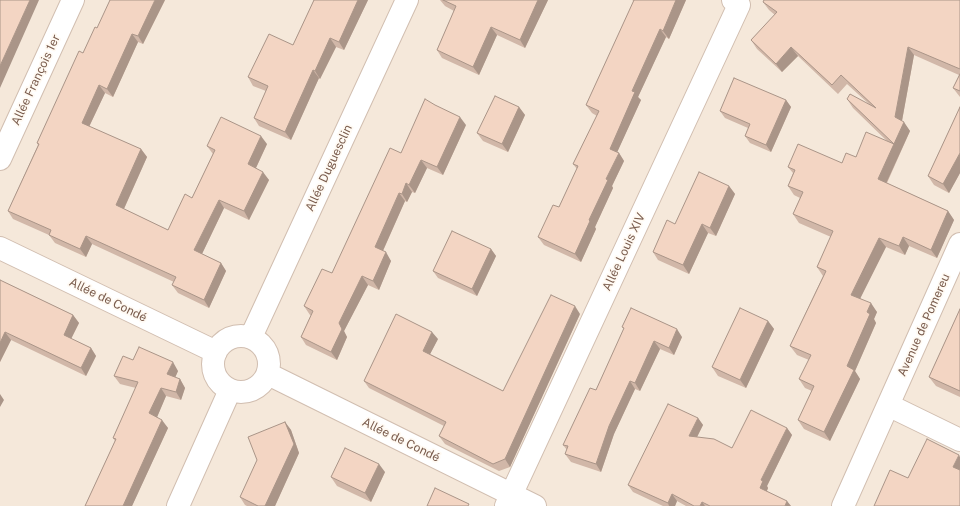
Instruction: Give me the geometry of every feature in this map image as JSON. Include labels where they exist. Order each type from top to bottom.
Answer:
[{"type":"street","name":"Allée François 1er","points":[[0,159],[73,0]]},
{"type":"street","name":"Allée Duguesclin","points":[[251,337],[407,0]]},
{"type":"street","name":"Allée Louis XIV","points":[[508,500],[739,5],[733,0]]},
{"type":"street","name":"Avenue de Pomereu","points":[[843,506],[960,244]]},
{"type":"street","name":"Allée de Condé","points":[[0,248],[216,352]]},
{"type":"street","points":[[234,336],[251,337],[259,341],[265,348],[269,357],[270,366],[268,374],[263,382],[248,392],[230,390],[222,385],[213,370],[213,361],[216,352],[220,345],[234,336]]},
{"type":"street","name":"Allée de Condé","points":[[268,374],[508,500],[535,506]]},
{"type":"street","points":[[178,506],[230,390]]},
{"type":"street","points":[[888,405],[960,440]]},
{"type":"shaded area","points":[[0,0],[960,0],[960,506],[0,506]]},
{"type":"building","points":[[0,0],[30,0],[0,66]]},
{"type":"building","points":[[110,0],[155,0],[138,36],[132,34],[107,89],[99,85],[82,123],[141,149],[116,205],[168,230],[185,194],[192,198],[215,150],[207,146],[221,117],[261,136],[248,164],[263,172],[244,211],[219,200],[194,250],[221,263],[204,300],[172,285],[176,277],[86,236],[80,249],[49,235],[51,230],[8,211],[79,51],[83,53]]},
{"type":"building","points":[[314,0],[358,0],[339,42],[330,38],[315,71],[313,70],[285,132],[254,118],[268,86],[248,77],[269,34],[293,45]]},
{"type":"building","points":[[443,0],[538,0],[520,40],[491,27],[473,67],[437,50],[456,6]]},
{"type":"building","points":[[634,0],[676,0],[663,31],[660,29],[632,91],[635,92],[610,149],[619,153],[606,179],[608,180],[575,254],[538,237],[553,205],[559,207],[578,166],[573,164],[599,111],[586,105]]},
{"type":"building","points":[[764,0],[960,0],[960,69],[908,47],[895,117],[904,122],[894,144],[847,99],[850,94],[876,108],[841,75],[832,85],[791,47],[776,64],[751,40],[777,12],[763,2]]},
{"type":"building","points":[[960,74],[960,91],[953,88]]},
{"type":"building","points":[[734,78],[786,100],[766,145],[745,136],[750,124],[720,111]]},
{"type":"building","points":[[495,96],[519,107],[502,144],[477,133]]},
{"type":"building","points":[[425,99],[460,117],[437,167],[421,160],[409,185],[406,183],[402,194],[399,193],[375,247],[386,252],[373,281],[362,276],[339,323],[342,329],[331,352],[301,337],[313,311],[304,306],[322,269],[332,273],[390,148],[401,153]]},
{"type":"building","points":[[960,107],[960,153],[943,184],[928,176]]},
{"type":"building","points":[[866,132],[894,144],[878,179],[948,211],[931,250],[903,237],[899,246],[879,238],[851,295],[871,303],[867,312],[870,314],[847,366],[854,370],[824,432],[798,420],[814,386],[799,379],[811,355],[790,346],[826,271],[817,267],[833,231],[793,214],[803,192],[788,186],[795,170],[788,167],[798,144],[842,163],[846,153],[856,157]]},
{"type":"building","points":[[699,172],[729,186],[710,228],[702,224],[683,265],[653,252],[667,220],[675,224]]},
{"type":"building","points":[[452,231],[491,249],[472,289],[433,271]]},
{"type":"building","points":[[0,280],[73,315],[64,335],[91,348],[81,368],[5,332],[0,343]]},
{"type":"building","points":[[551,295],[575,306],[505,459],[493,464],[439,436],[446,422],[364,381],[396,314],[432,332],[423,351],[503,391]]},
{"type":"building","points":[[631,308],[677,329],[669,348],[654,341],[635,383],[630,381],[609,426],[596,464],[565,454],[568,446],[563,445],[590,388],[596,390],[624,328],[622,327]]},
{"type":"building","points":[[740,308],[768,321],[740,380],[712,367]]},
{"type":"building","points":[[960,309],[960,391],[929,377]]},
{"type":"building","points":[[139,347],[173,362],[167,374],[180,379],[176,392],[161,388],[149,413],[162,420],[123,506],[85,506],[116,439],[113,438],[138,382],[114,376],[123,356],[133,360]]},
{"type":"building","points":[[668,404],[698,418],[689,436],[714,439],[732,448],[751,410],[787,428],[761,480],[763,481],[760,488],[787,501],[785,506],[710,506],[702,502],[700,506],[694,506],[672,494],[668,503],[628,485]]},
{"type":"building","points":[[285,422],[294,444],[265,506],[258,506],[240,497],[257,460],[248,437]]},
{"type":"building","points":[[927,439],[959,455],[953,467],[960,470],[960,506],[874,506],[890,470],[908,478]]},
{"type":"building","points":[[345,448],[379,464],[365,493],[331,477]]},
{"type":"building","points":[[435,488],[469,504],[468,506],[427,506]]}]
